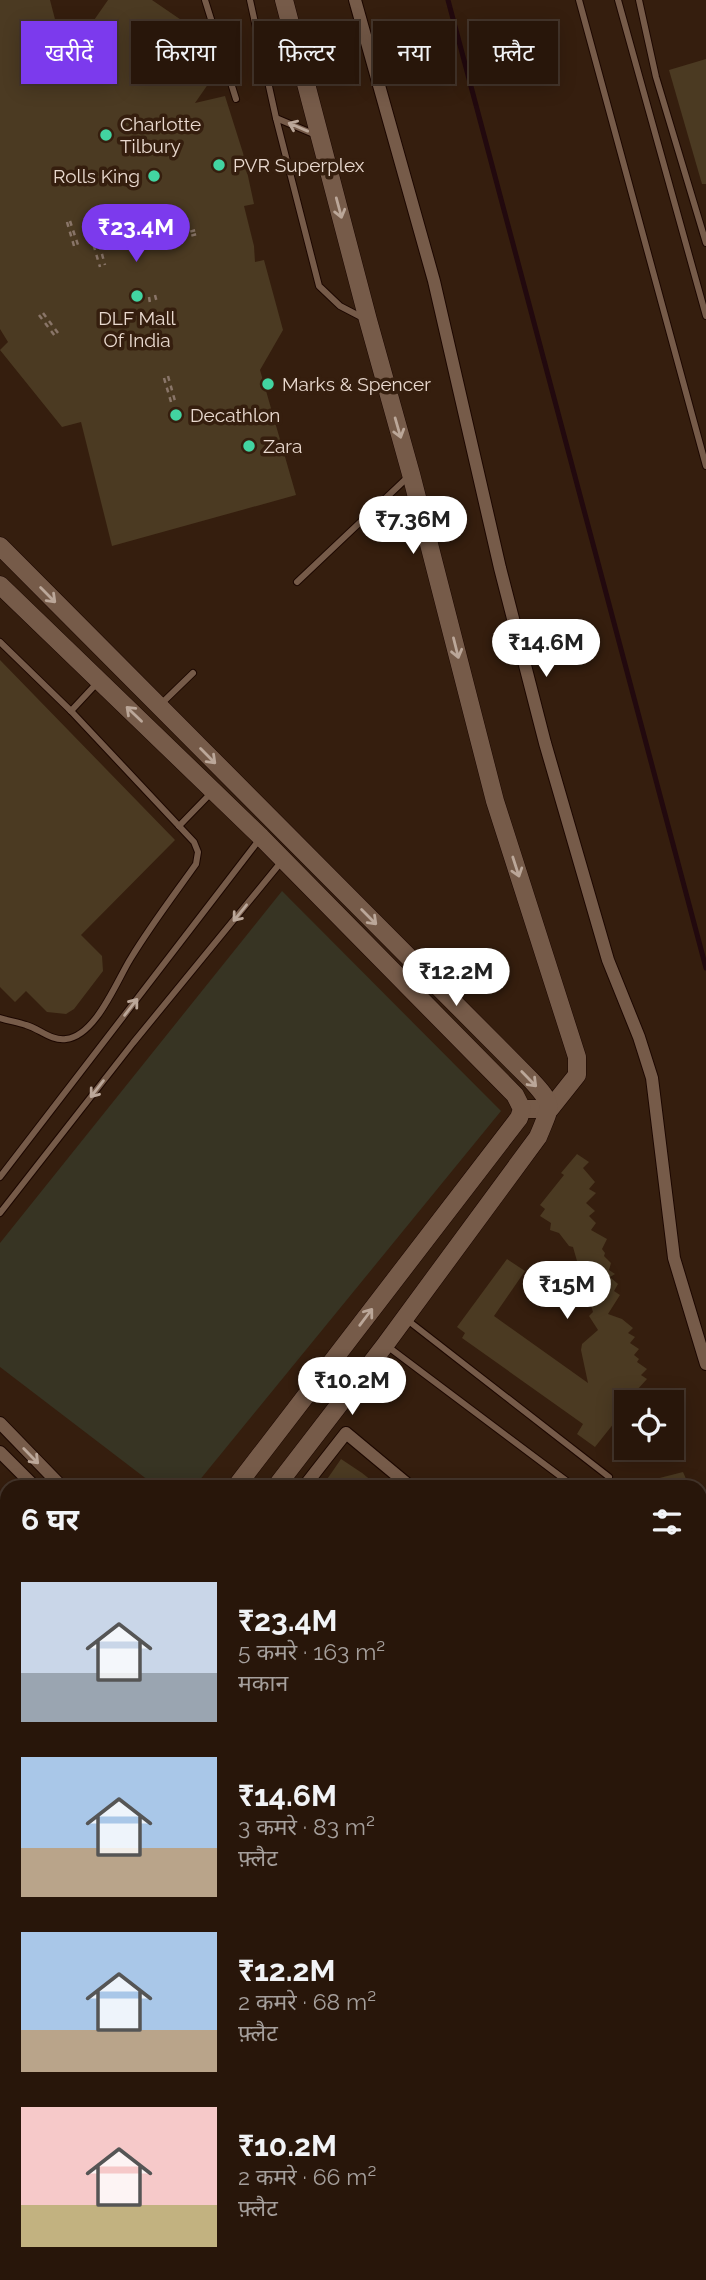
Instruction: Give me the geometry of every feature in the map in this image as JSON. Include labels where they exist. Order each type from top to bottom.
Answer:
[{"type":"street","points":[[281,1480],[385,1345],[538,1137],[550,1109],[577,1075],[577,1057],[495,800],[284,0]]},
{"type":"street","points":[[355,0],[434,281],[500,568],[545,743],[608,960],[639,1037],[652,1079],[674,1258],[706,1364]]},
{"type":"street","points":[[0,546],[531,1080],[549,1101],[550,1109]]},
{"type":"street","points":[[0,585],[261,837],[514,1095],[522,1110],[519,1118],[241,1480]]},
{"type":"street","points":[[522,1110],[550,1109]]},
{"type":"street","points":[[0,1423],[51,1480]]},
{"type":"street","points":[[309,1480],[346,1433],[402,1480]]},
{"type":"street","points":[[0,1452],[28,1480]]},
{"type":"lane","points":[[205,0],[236,99]]},
{"type":"lane","points":[[250,0],[276,118],[319,286],[340,306],[368,320]]},
{"type":"lane","points":[[579,0],[706,467]]},
{"type":"lane","points":[[618,0],[706,316]]},
{"type":"lane","points":[[639,0],[656,76],[706,243]]},
{"type":"lane","points":[[276,118],[320,136]]},
{"type":"lane","points":[[297,582],[411,474]]},
{"type":"lane","points":[[0,642],[71,711],[194,842],[198,852],[196,864],[131,958],[112,995],[86,1029],[74,1038],[63,1040],[50,1037],[27,1025],[0,1018]]},
{"type":"lane","points":[[158,706],[193,673]]},
{"type":"lane","points":[[71,711],[99,681]]},
{"type":"lane","points":[[179,826],[213,791]]},
{"type":"lane","points":[[0,1177],[261,837]]},
{"type":"lane","points":[[0,1213],[133,1043],[283,860]]},
{"type":"lane","points":[[404,1317],[608,1477]]},
{"type":"lane","points":[[385,1345],[565,1480]]},
{"type":"path","points":[[69,221],[76,245]]},
{"type":"path","points":[[91,223],[108,224]]},
{"type":"path","points":[[91,223],[105,265]]},
{"type":"path","points":[[91,223],[100,267]]},
{"type":"path","points":[[172,239],[197,232]]},
{"type":"path","points":[[155,295],[157,303]]},
{"type":"path","points":[[149,296],[150,303]]},
{"type":"path","points":[[41,314],[57,334]]},
{"type":"path","points":[[166,377],[173,402]]},
{"type":"shaded area","points":[[282,891],[501,1111],[200,1480],[148,1480],[0,1367],[0,1243]]},
{"type":"building","name":"DLF Mall Of India","points":[[0,0],[50,0],[55,21],[21,21],[21,84],[117,84],[117,21],[93,21],[108,0],[152,0],[183,21],[131,21],[131,84],[208,84],[195,103],[225,96],[243,153],[254,204],[244,206],[254,246],[255,262],[264,260],[283,330],[260,370],[296,495],[112,546],[81,422],[62,427],[0,350],[8,342],[0,329]]},
{"type":"building","points":[[706,59],[706,184],[702,184],[669,70]]},
{"type":"building","points":[[0,660],[175,840],[81,935],[102,956],[103,971],[74,1009],[66,1014],[47,1012],[26,991],[15,1002],[0,987]]},
{"type":"building","points":[[577,1154],[589,1162],[583,1168],[595,1182],[589,1189],[596,1193],[586,1203],[595,1211],[589,1216],[596,1223],[591,1230],[607,1239],[602,1249],[604,1256],[611,1263],[609,1270],[615,1274],[610,1277],[618,1284],[614,1291],[620,1295],[608,1314],[622,1319],[633,1328],[628,1333],[635,1337],[630,1343],[639,1349],[634,1355],[639,1359],[637,1362],[647,1369],[641,1375],[647,1379],[637,1390],[614,1390],[614,1423],[595,1447],[577,1434],[583,1424],[462,1338],[465,1333],[457,1327],[507,1259],[525,1271],[494,1316],[588,1383],[582,1344],[598,1330],[589,1316],[593,1312],[586,1290],[588,1287],[575,1274],[579,1268],[573,1247],[569,1246],[559,1233],[550,1230],[551,1223],[540,1216],[545,1209],[540,1205],[564,1175],[561,1173]]},
{"type":"building","points":[[341,1459],[371,1480],[327,1480]]},
{"type":"building","points":[[683,1472],[686,1480],[652,1480]]},
{"type":"waterway","points":[[448,0],[706,968]]},
{"type":"place","name":"Charlotte Tilbury","points":[[106,135]]},
{"type":"place","name":"PVR Superplex","points":[[219,165]]},
{"type":"place","name":"Rolls King","points":[[154,176]]},
{"type":"place","name":"DLF Mall Of India","points":[[137,296]]},
{"type":"place","name":"Marks & Spencer","points":[[268,384]]},
{"type":"place","name":"Decathlon","points":[[176,415]]},
{"type":"place","name":"Zara","points":[[249,446]]}]
